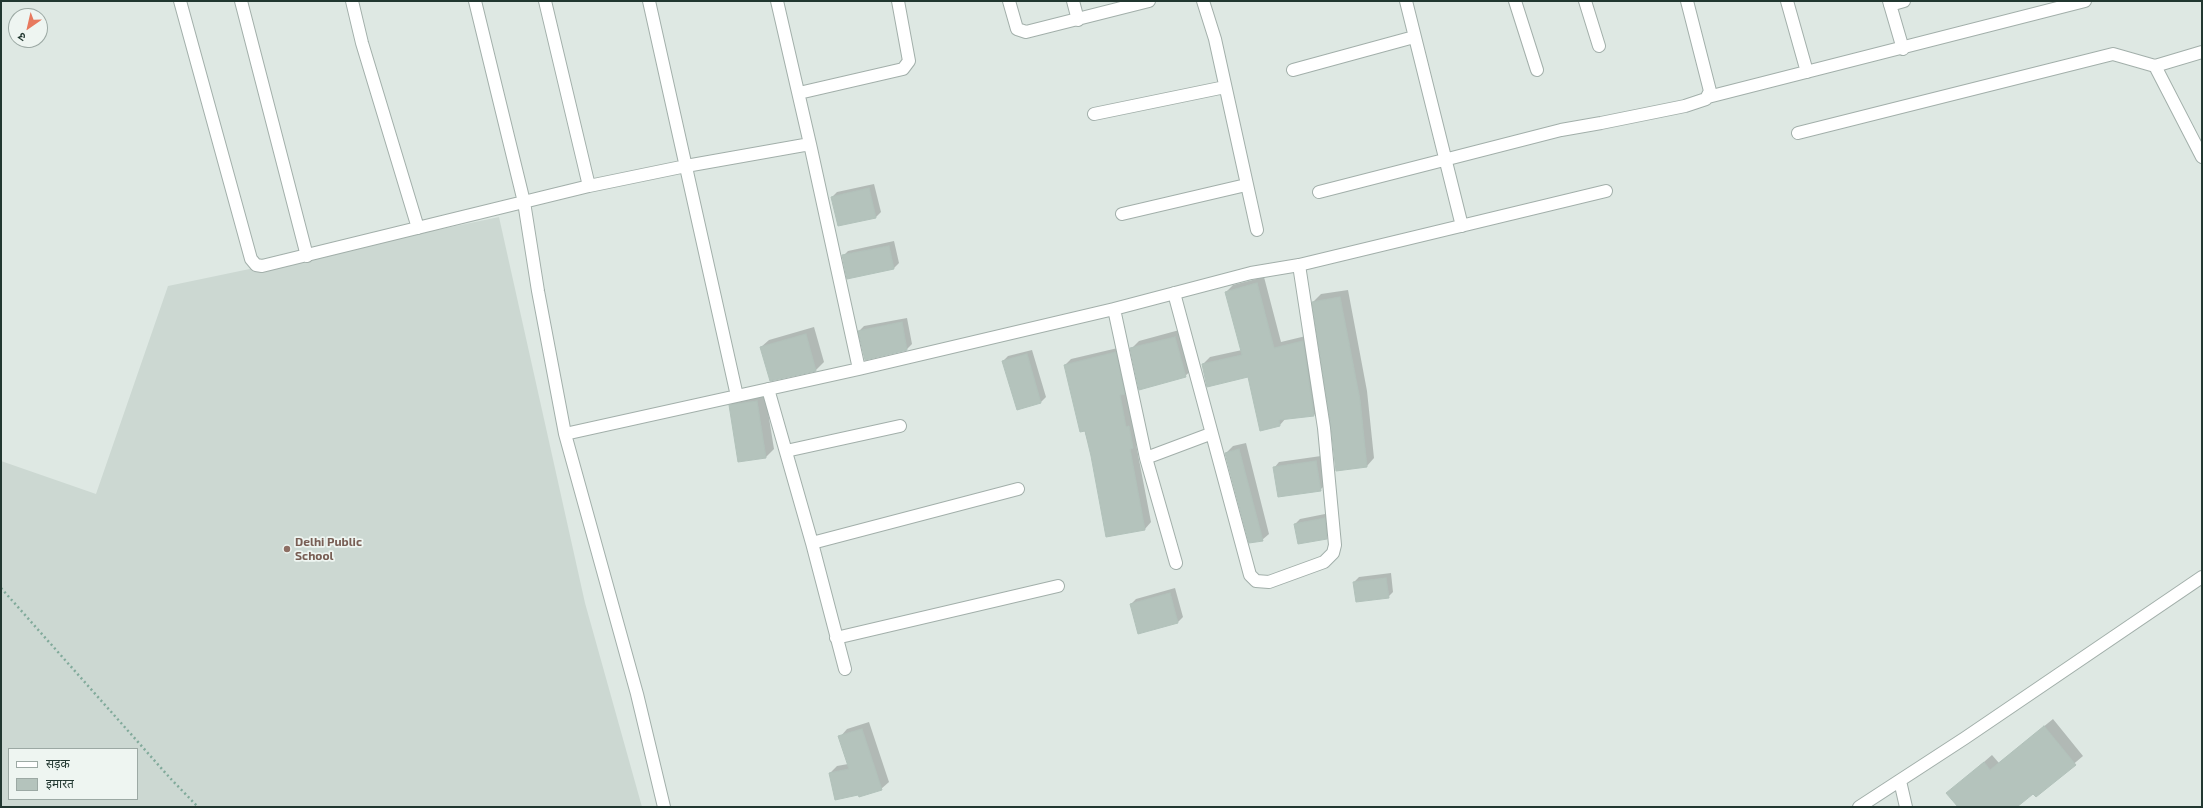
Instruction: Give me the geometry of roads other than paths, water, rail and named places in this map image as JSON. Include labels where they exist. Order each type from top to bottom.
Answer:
[{"type":"street","points":[[180,1],[251,259],[256,265],[262,266],[307,256],[589,186],[686,166],[810,144]]},
{"type":"street","points":[[240,1],[307,256]]},
{"type":"street","points":[[352,1],[362,43],[418,228]]},
{"type":"street","points":[[475,1],[524,202],[538,291],[565,434],[635,686],[664,807]]},
{"type":"street","points":[[545,1],[589,186]]},
{"type":"street","points":[[649,1],[737,396]]},
{"type":"street","points":[[777,1],[799,93],[859,369]]},
{"type":"street","points":[[799,93],[897,72],[908,65],[909,60],[898,1]]},
{"type":"street","points":[[1009,1],[1015,25],[1022,32],[1031,32],[1149,1]]},
{"type":"street","points":[[1073,1],[1078,20]]},
{"type":"street","points":[[1203,1],[1211,21],[1257,230]]},
{"type":"street","points":[[1406,1],[1444,161],[1462,226]]},
{"type":"street","points":[[1515,1],[1537,70]]},
{"type":"street","points":[[1585,1],[1599,46]]},
{"type":"street","points":[[1687,1],[1710,91],[1708,97]]},
{"type":"street","points":[[1787,1],[1807,72]]},
{"type":"street","points":[[1903,48],[1890,3],[1904,1]]},
{"type":"street","points":[[1319,192],[1568,128],[1685,106],[1708,97],[2085,1]]},
{"type":"street","points":[[1293,70],[1414,37]]},
{"type":"street","points":[[1798,133],[2113,54],[2155,66],[2202,52]]},
{"type":"street","points":[[2155,66],[2202,157]]},
{"type":"street","points":[[1094,114],[1225,87]]},
{"type":"street","points":[[1122,214],[1246,185]]},
{"type":"street","points":[[565,434],[859,369],[1114,308],[1251,273],[1299,265],[1606,191]]},
{"type":"street","points":[[1174,293],[1210,434],[1250,575],[1256,581],[1269,582],[1330,558],[1336,545],[1324,428],[1299,265]]},
{"type":"street","points":[[1114,308],[1146,458],[1176,563]]},
{"type":"street","points":[[768,389],[812,543],[845,669]]},
{"type":"street","points":[[786,451],[900,426]]},
{"type":"street","points":[[1146,458],[1210,434]]},
{"type":"street","points":[[812,543],[1018,489]]},
{"type":"street","points":[[1859,807],[1972,734],[2202,577]]},
{"type":"street","points":[[836,638],[1058,586]]},
{"type":"street","points":[[1900,781],[1906,807]]},
{"type":"place","name":"Delhi Public School","points":[[287,549]]}]
